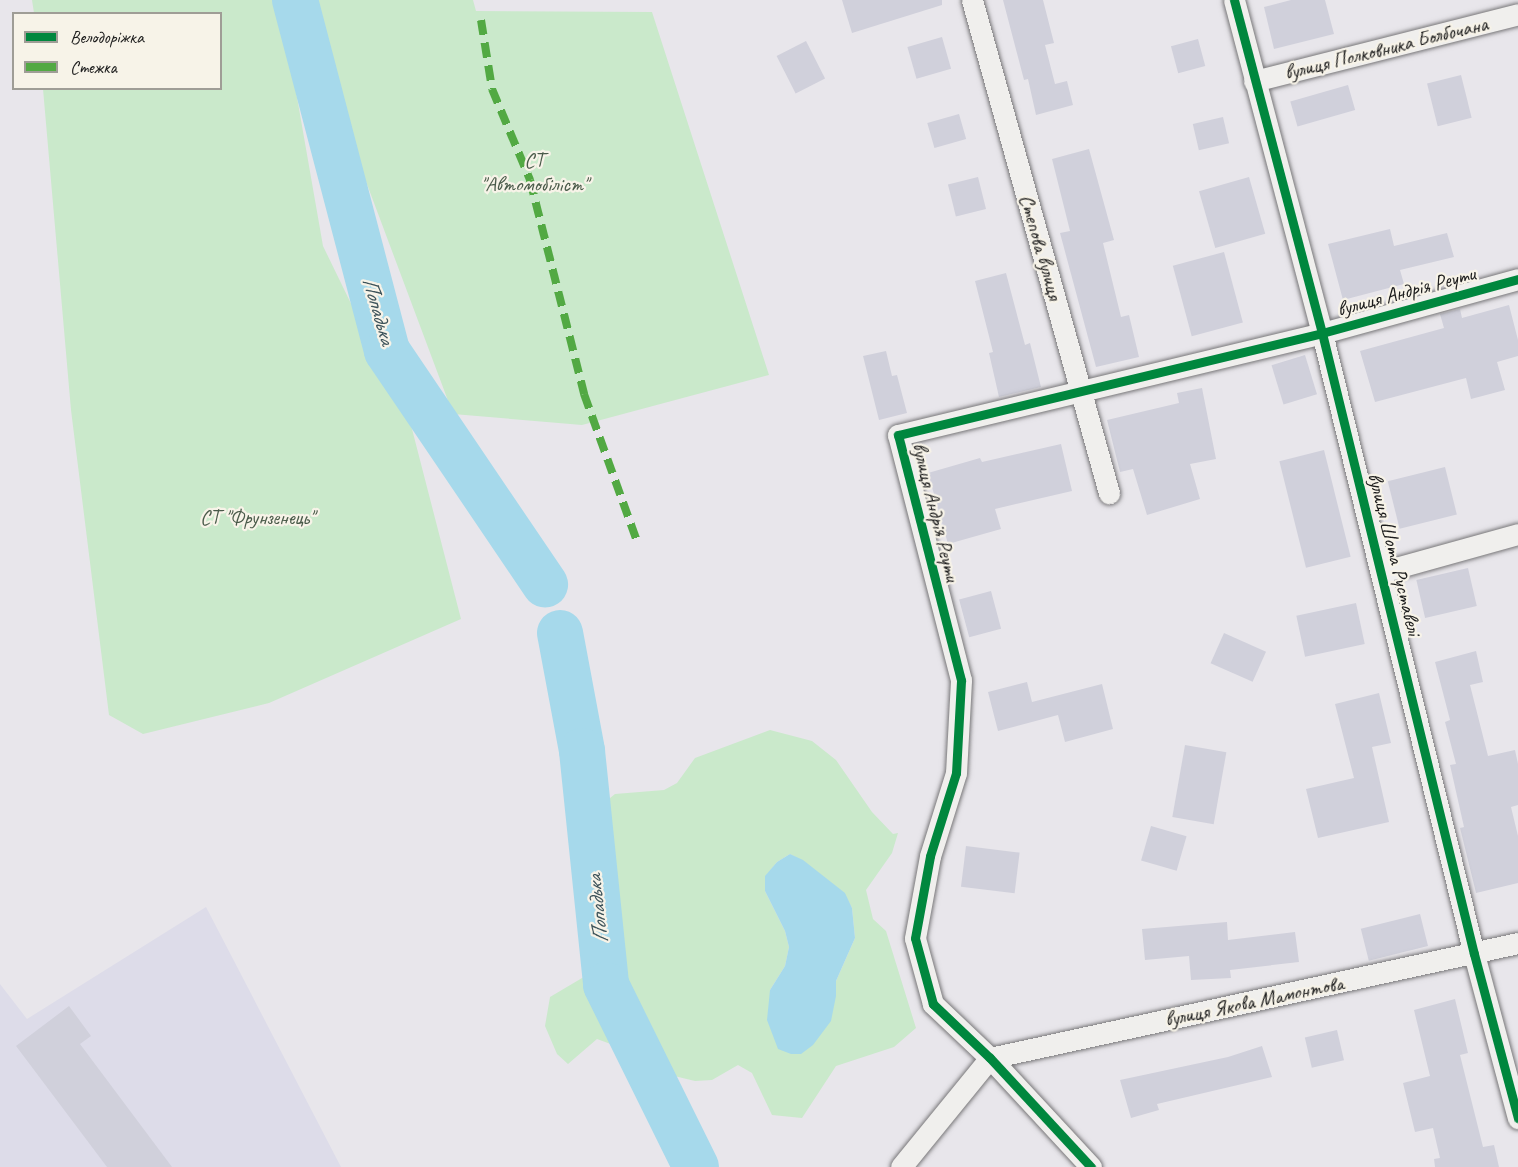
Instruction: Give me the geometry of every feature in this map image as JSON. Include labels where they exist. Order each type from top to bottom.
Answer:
[{"type":"street","name":"Степова вулиця","points":[[972,0],[1109,494]]},
{"type":"street","name":"вулиця Шота Руставелі","points":[[1234,0],[1322,333],[1474,954],[1518,1118]]},
{"type":"street","name":"вулиця Полковника Болбочана","points":[[1254,81],[1518,14]]},
{"type":"street","name":"вулиця Андрія Реути","points":[[990,1058],[933,1004],[915,938],[930,856],[956,773],[961,680],[898,435],[1322,333],[1518,279]]},
{"type":"street","points":[[1380,572],[1518,534]]},
{"type":"street","name":"вулиця Якова Мамонтова","points":[[990,1058],[1518,943]]},
{"type":"street","points":[[901,1167],[990,1058],[1091,1167]]},
{"type":"shaded area","points":[[206,907],[341,1167],[0,1167],[0,984],[27,1019]]},
{"type":"green space","name":"СТ \"Фрунзенець\"","points":[[32,0],[280,0],[323,246],[412,429],[461,619],[269,703],[143,734],[109,715],[71,410],[43,90],[222,90],[222,12],[34,12]]},
{"type":"green space","name":"СТ \"Автомобіліст\"","points":[[316,0],[473,0],[476,11],[652,12],[769,375],[582,425],[453,414],[325,72]]},
{"type":"green space","points":[[770,730],[812,741],[836,760],[872,812],[893,834],[898,833],[892,853],[866,890],[873,919],[886,931],[916,1028],[894,1047],[836,1066],[802,1118],[772,1115],[752,1073],[738,1065],[712,1080],[695,1081],[666,1074],[643,1056],[597,1039],[568,1064],[557,1054],[545,1026],[550,997],[604,965],[614,953],[617,939],[615,923],[588,869],[579,823],[615,794],[664,790],[677,783],[695,758]],"holes":[[[790,854],[803,861],[844,893],[852,908],[855,938],[836,981],[836,996],[770,990],[785,966],[789,947],[785,931],[765,891],[765,877],[777,862]]]},
{"type":"water","points":[[790,854],[803,860],[845,893],[852,908],[855,938],[836,981],[836,996],[831,1021],[813,1045],[801,1054],[791,1054],[778,1049],[767,1020],[770,990],[785,966],[789,947],[785,931],[765,891],[765,876],[777,862]]},
{"type":"building","points":[[842,0],[942,0],[942,5],[852,33]]},
{"type":"building","points":[[1003,0],[1043,0],[1054,43],[1045,45],[1055,84],[1067,81],[1073,105],[1036,115],[1028,79],[1024,80]]},
{"type":"building","points":[[1291,0],[1325,0],[1334,34],[1274,49],[1264,7]]},
{"type":"building","points":[[942,37],[951,69],[916,79],[907,47]]},
{"type":"building","points":[[1198,39],[1205,66],[1178,73],[1171,46]]},
{"type":"building","points":[[806,41],[825,78],[796,93],[777,56]]},
{"type":"building","points":[[1461,75],[1472,118],[1438,126],[1427,83]]},
{"type":"building","points":[[1348,85],[1355,110],[1297,127],[1290,102]]},
{"type":"building","points":[[959,114],[966,139],[934,148],[927,123]]},
{"type":"building","points":[[1223,117],[1229,143],[1199,150],[1193,124]]},
{"type":"building","points":[[1089,149],[1114,240],[1103,243],[1121,317],[1129,315],[1139,357],[1096,367],[1060,233],[1070,231],[1052,159]]},
{"type":"building","points":[[978,177],[986,209],[956,217],[948,184]]},
{"type":"building","points":[[1249,177],[1265,234],[1215,248],[1199,191]]},
{"type":"building","points":[[1390,229],[1394,246],[1447,233],[1454,257],[1400,270],[1404,284],[1343,300],[1328,244]]},
{"type":"building","points":[[1224,252],[1243,323],[1192,336],[1173,266]]},
{"type":"building","points":[[1006,273],[1025,345],[1030,343],[1041,387],[999,397],[989,353],[993,352],[975,281]]},
{"type":"building","points":[[1509,305],[1518,340],[1518,356],[1497,362],[1505,390],[1471,399],[1466,378],[1375,402],[1360,351],[1444,328],[1440,314],[1460,309],[1462,318]]},
{"type":"building","points":[[886,351],[892,376],[897,375],[907,413],[879,420],[863,356]]},
{"type":"building","points":[[1305,355],[1317,394],[1284,404],[1272,365]]},
{"type":"building","points":[[1202,388],[1216,459],[1190,464],[1200,499],[1147,515],[1133,469],[1120,472],[1107,420],[1179,403],[1177,393]]},
{"type":"building","points":[[1061,444],[1072,491],[995,509],[1001,529],[948,544],[928,473],[980,458],[982,462]]},
{"type":"building","points":[[1324,450],[1351,557],[1306,568],[1279,461]]},
{"type":"building","points":[[1445,467],[1457,515],[1400,529],[1388,481]]},
{"type":"building","points":[[1468,568],[1477,606],[1425,618],[1416,580]]},
{"type":"building","points":[[991,591],[1001,629],[969,637],[959,600]]},
{"type":"building","points":[[1356,603],[1365,644],[1305,657],[1296,616]]},
{"type":"building","points":[[1224,633],[1266,652],[1253,682],[1211,663]]},
{"type":"building","points":[[1476,651],[1483,682],[1470,685],[1488,756],[1515,750],[1518,764],[1518,805],[1511,807],[1518,836],[1518,883],[1476,893],[1460,828],[1464,827],[1450,765],[1456,764],[1445,722],[1450,720],[1435,662]]},
{"type":"building","points":[[1027,682],[1032,702],[1102,684],[1113,729],[1065,742],[1058,715],[998,731],[988,692]]},
{"type":"building","points":[[1379,693],[1391,743],[1372,747],[1389,822],[1318,838],[1306,789],[1354,778],[1335,704]]},
{"type":"building","points":[[1185,745],[1226,752],[1214,824],[1172,817]]},
{"type":"building","points":[[1151,826],[1187,836],[1177,871],[1141,861]]},
{"type":"building","points":[[966,846],[1020,853],[1015,893],[961,887]]},
{"type":"building","points":[[1420,914],[1428,946],[1369,961],[1361,929]]},
{"type":"building","points":[[1227,922],[1228,940],[1295,932],[1299,962],[1230,970],[1231,978],[1191,980],[1189,956],[1145,960],[1142,929]]},
{"type":"building","points":[[1455,999],[1468,1053],[1460,1055],[1483,1147],[1494,1145],[1499,1167],[1435,1167],[1434,1159],[1440,1158],[1433,1128],[1415,1132],[1403,1083],[1430,1076],[1414,1010]]},
{"type":"building","points":[[69,1006],[91,1036],[80,1044],[172,1167],[107,1167],[16,1046]]},
{"type":"building","points":[[1337,1030],[1344,1060],[1312,1068],[1305,1037]]},
{"type":"building","points":[[1262,1046],[1272,1077],[1157,1104],[1159,1110],[1131,1118],[1120,1080],[1228,1057]]},
{"type":"waterway","name":"Попадька","points":[[295,0],[387,351],[545,584]]},
{"type":"waterway","name":"Попадька","points":[[560,633],[582,751],[606,985],[696,1167]]},
{"type":"marked path","points":[[481,20],[492,89],[530,180],[584,394],[638,544]]},
{"type":"cycle path","points":[[1234,0],[1322,333],[1474,954],[1518,1118]]},
{"type":"cycle path","points":[[1091,1167],[990,1058],[933,1004],[915,938],[930,856],[956,773],[961,680],[898,435],[1322,333],[1518,279]]}]
